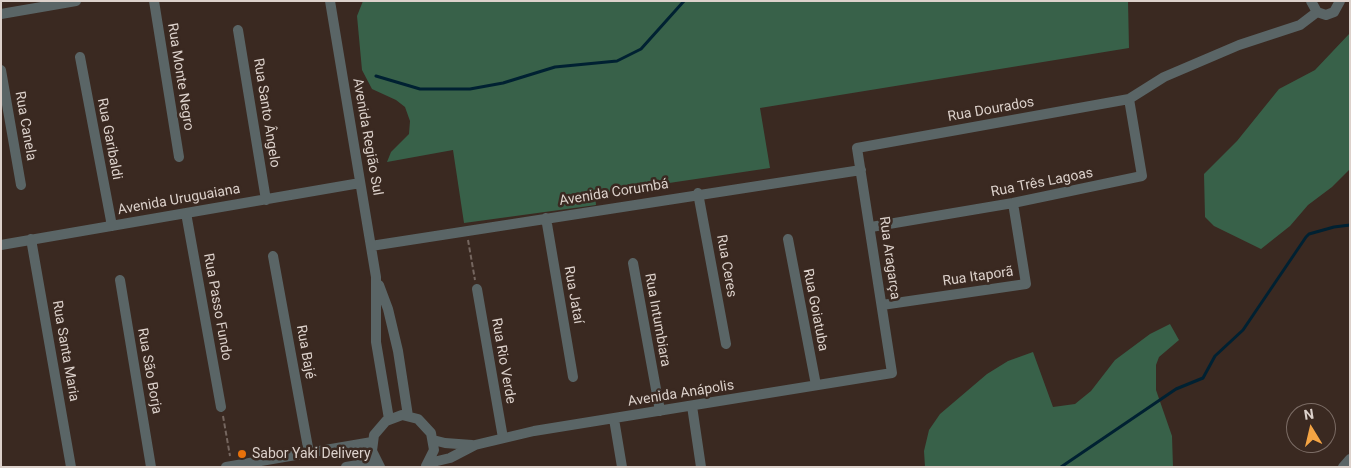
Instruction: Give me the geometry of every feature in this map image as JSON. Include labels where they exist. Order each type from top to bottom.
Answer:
[{"type":"street","points":[[1,14],[74,1]]},
{"type":"street","name":"Rua Monte Negro","points":[[154,1],[179,157]]},
{"type":"street","name":"Avenida Região Sul","points":[[330,1],[376,277],[376,342],[389,419]]},
{"type":"street","points":[[1310,1],[1317,12]]},
{"type":"street","points":[[1129,99],[1164,77],[1239,45],[1300,25],[1317,12],[1330,14],[1338,8],[1340,1]]},
{"type":"street","name":"Rua Santo Ângelo","points":[[238,30],[266,200]]},
{"type":"street","name":"Rua Garibaldi","points":[[80,57],[112,226]]},
{"type":"street","name":"Rua Canela","points":[[1,70],[21,185]]},
{"type":"street","name":"Rua Dourados","points":[[857,148],[1129,99]]},
{"type":"street","name":"Rua Três Lagoas","points":[[871,227],[1013,203],[1142,176],[1129,99]]},
{"type":"street","name":"Rua Aragarça","points":[[857,148],[871,227],[892,373]]},
{"type":"street","name":"Avenida Corumbá","points":[[371,246],[698,193],[861,170]]},
{"type":"street","name":"Avenida Uruguaiana","points":[[1,245],[360,182]]},
{"type":"street","name":"Rua Ceres","points":[[698,193],[726,344]]},
{"type":"street","name":"Rua Itaporã","points":[[882,305],[1026,284],[1013,203]]},
{"type":"street","name":"Rua Passo Fundo","points":[[186,213],[222,406]]},
{"type":"street","name":"Rua Jataí","points":[[546,218],[573,377]]},
{"type":"street","name":"Rua Santa Maria","points":[[31,239],[71,467]]},
{"type":"street","name":"Rua Goiatuba","points":[[788,240],[816,386]]},
{"type":"street","name":"Rua Bajé","points":[[273,256],[309,453]]},
{"type":"street","name":"Rua Intumbiara","points":[[633,263],[660,412]]},
{"type":"street","name":"Avenida Região Sul","points":[[376,277],[388,309],[398,351],[408,416]]},
{"type":"street","name":"Rua São Borja","points":[[120,280],[151,467]]},
{"type":"street","name":"Rua Rio Verde","points":[[477,289],[503,438]]},
{"type":"street","name":"Avenida Anápolis","points":[[427,465],[450,458],[476,445],[503,438],[892,373]]},
{"type":"street","points":[[692,406],[701,467]]},
{"type":"street","points":[[346,467],[378,464],[373,455],[372,442],[377,428],[389,419],[408,416],[426,425],[433,440],[434,450],[427,465]]},
{"type":"street","points":[[614,419],[622,467]]},
{"type":"street","name":"Avenida Anápolis","points":[[433,440],[445,443],[476,445]]},
{"type":"street","points":[[229,466],[372,442]]},
{"type":"street","points":[[1343,467],[1350,459]]},
{"type":"path","points":[[466,230],[477,289]]},
{"type":"path","points":[[222,406],[229,466]]},
{"type":"green space","points":[[363,1],[1128,1],[1129,48],[760,108],[770,168],[595,194],[596,205],[464,223],[453,150],[387,162],[391,152],[409,134],[410,121],[405,107],[396,100],[372,89],[362,70],[357,16]]},
{"type":"green space","points":[[1350,33],[1350,169],[1332,187],[1308,205],[1290,226],[1261,249],[1214,226],[1205,217],[1204,174],[1237,141],[1279,89],[1315,70]]},
{"type":"green space","points":[[1170,324],[1179,340],[1159,357],[1156,365],[1156,390],[1172,436],[1173,467],[925,467],[924,451],[929,430],[940,414],[987,374],[1008,361],[1033,352],[1053,407],[1075,404],[1091,391],[1115,360],[1150,334]]},
{"type":"waterway","points":[[376,76],[420,89],[470,89],[503,83],[555,67],[617,61],[641,49],[684,1]]},
{"type":"waterway","points":[[1061,467],[1176,389],[1203,378],[1215,356],[1243,330],[1306,237],[1309,234],[1334,227],[1350,225]]},
{"type":"place","name":"Sabor Yaki Delivery","points":[[242,454]]}]
